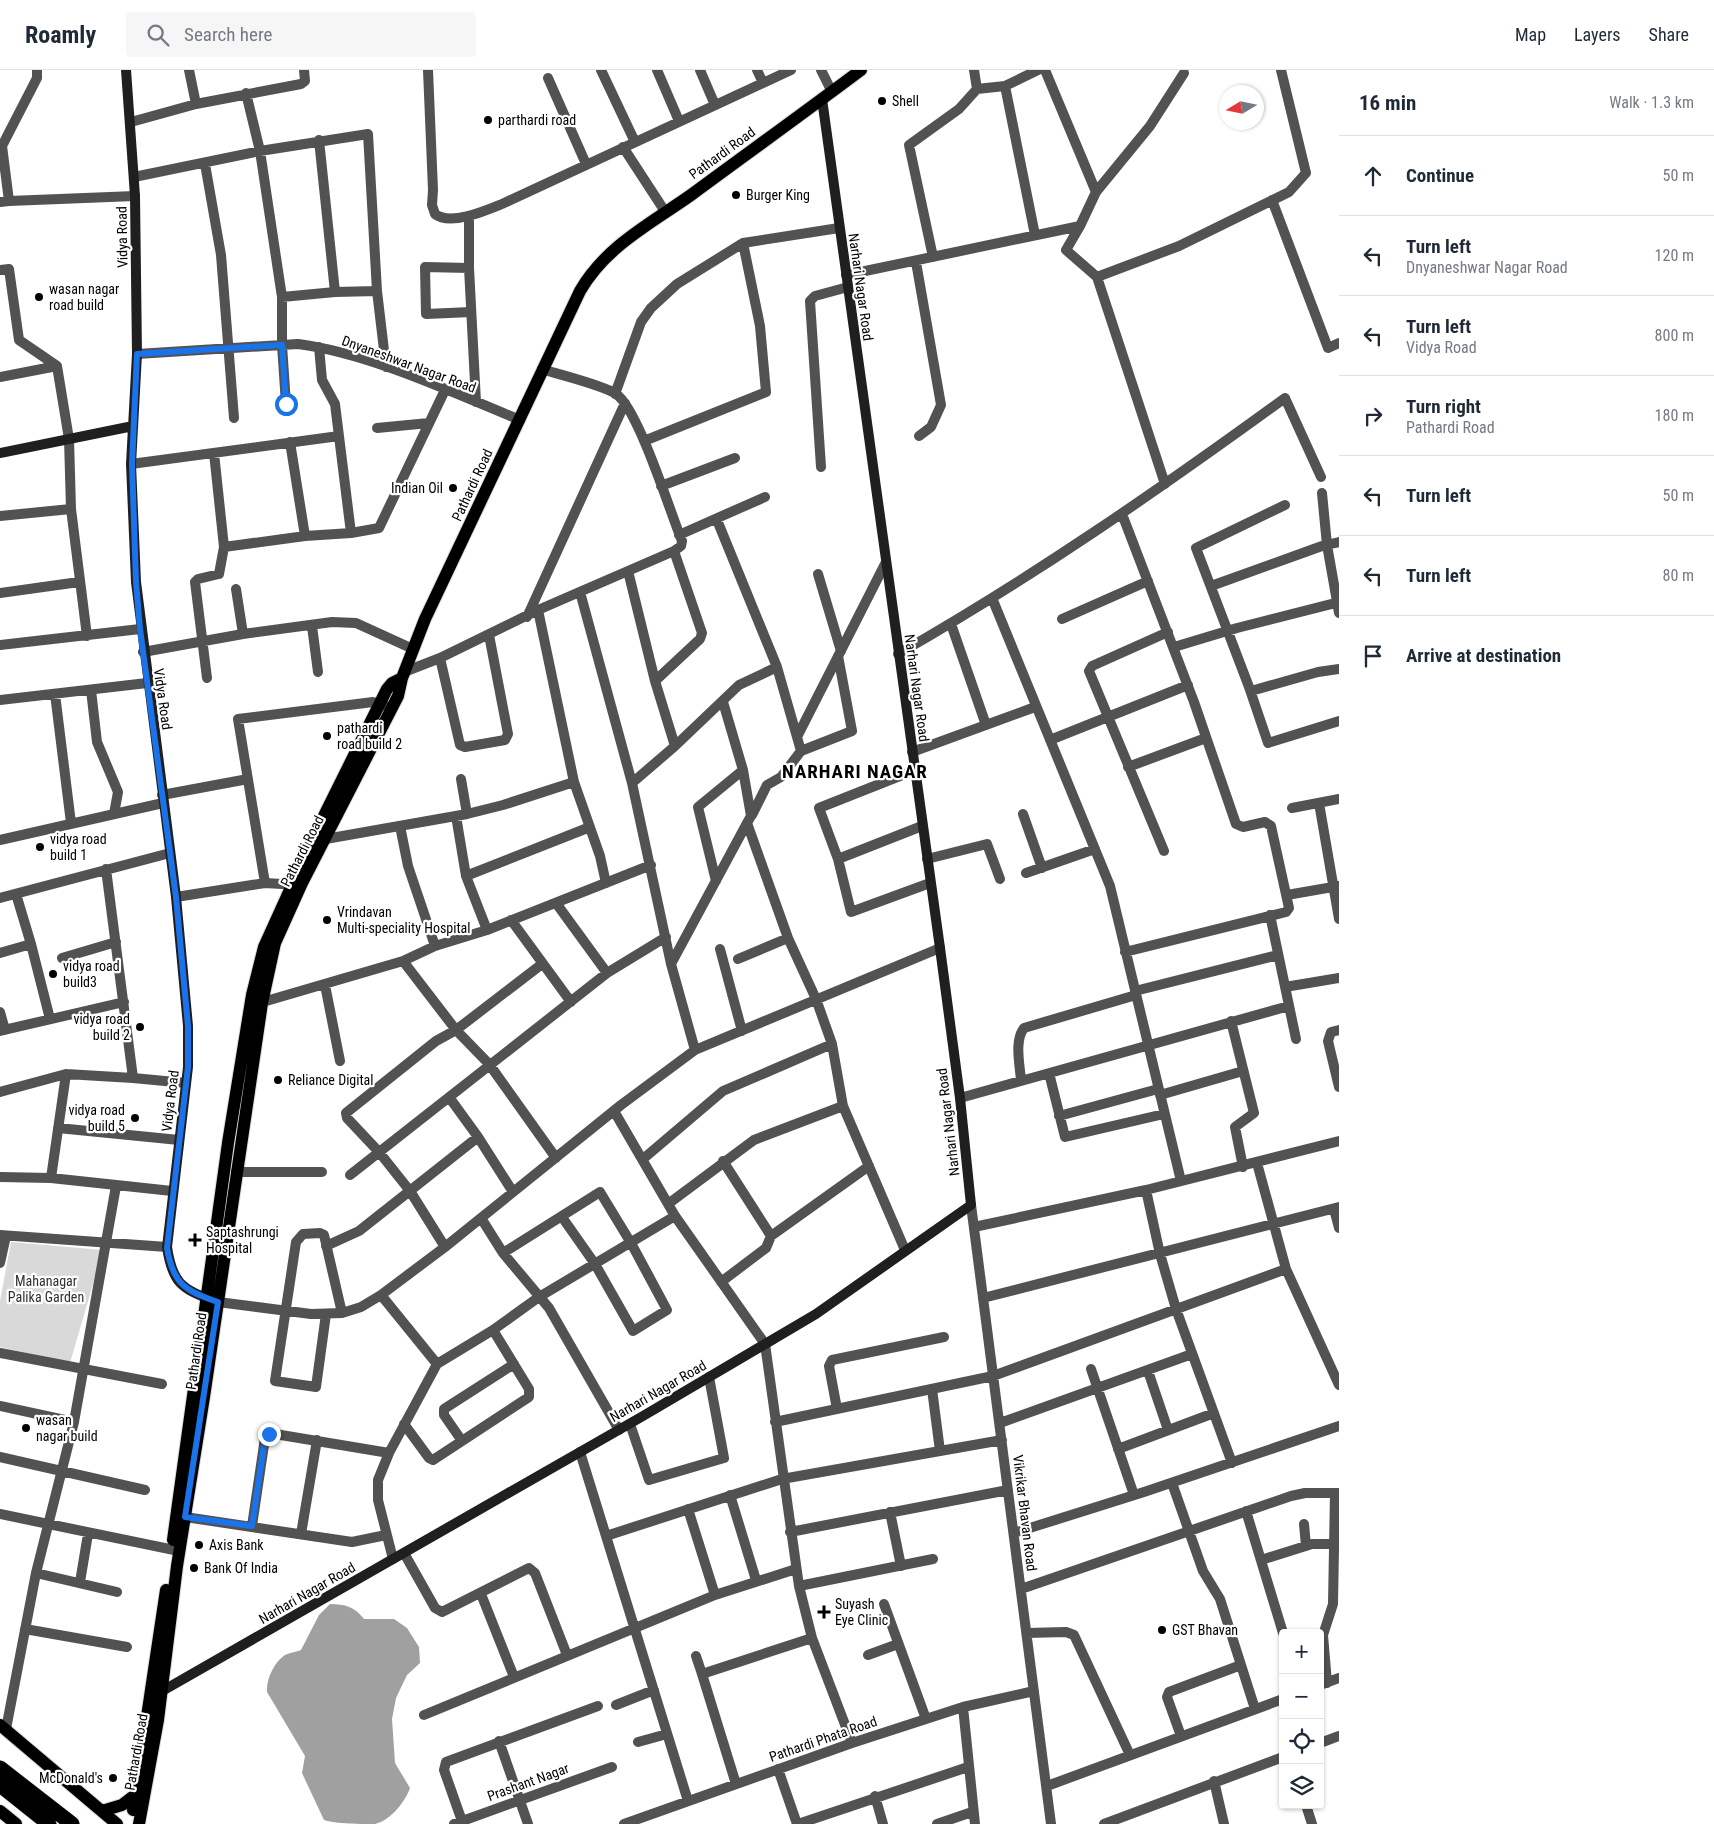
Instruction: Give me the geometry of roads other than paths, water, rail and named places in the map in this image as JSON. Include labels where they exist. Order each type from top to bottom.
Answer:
[{"type":"highway","points":[[0,1768],[72,1824]]},
{"type":"highway","points":[[0,1786],[49,1824]]},
{"type":"main road","name":"Pathardi Road","points":[[176,1550],[185,1517],[212,1300],[236,1172],[256,1004],[296,885],[386,706],[398,696],[403,675],[425,619],[520,420],[542,369],[580,291],[596,266],[617,245],[666,213],[861,70]]},
{"type":"main road","points":[[131,1824],[135,1795],[156,1694],[212,1300],[228,1143],[256,1004]]},
{"type":"main road","name":"Pathardi Road","points":[[139,1824],[156,1694]]},
{"type":"main road","points":[[3,1727],[117,1824]]},
{"type":"main road","points":[[102,1811],[122,1806],[135,1795]]},
{"type":"main road","points":[[0,1811],[16,1824]]},
{"type":"street","points":[[37,70],[37,78],[2,146],[4,202],[135,196]]},
{"type":"street","name":"Vidya Road","points":[[126,70],[135,196],[137,354],[133,426],[132,511],[140,629],[176,897],[188,1026],[186,1083],[172,1191],[167,1248],[169,1263],[178,1281],[190,1291],[212,1300]]},
{"type":"street","points":[[189,70],[196,104]]},
{"type":"street","points":[[131,122],[196,104],[301,84],[305,81],[304,70]]},
{"type":"street","points":[[428,70],[433,210],[443,218],[469,216],[502,204],[791,70]]},
{"type":"street","points":[[601,70],[635,142]]},
{"type":"street","points":[[657,70],[680,122]]},
{"type":"street","points":[[700,70],[715,105]]},
{"type":"street","points":[[757,70],[763,83]]},
{"type":"street","points":[[820,70],[827,96]]},
{"type":"street","points":[[974,70],[977,89]]},
{"type":"street","points":[[933,258],[909,145],[959,109],[977,89],[1006,86],[1038,70]]},
{"type":"street","points":[[1045,70],[1096,192]]},
{"type":"street","points":[[1097,277],[1179,246],[1289,192],[1306,173],[1281,70]]},
{"type":"street","points":[[1165,484],[1097,277],[1066,250],[1096,192],[1150,126],[1184,71]]},
{"type":"street","points":[[548,78],[586,164]]},
{"type":"street","points":[[1006,86],[1035,236]]},
{"type":"street","points":[[246,93],[260,151],[282,297],[282,345],[286,404]]},
{"type":"street","name":"Narhari Nagar Road","points":[[156,1694],[630,1424],[816,1314],[971,1205],[960,1098],[940,948],[839,228],[827,96]]},
{"type":"street","points":[[134,177],[319,140],[368,134],[377,291],[386,367]]},
{"type":"street","points":[[319,140],[335,292]]},
{"type":"street","points":[[623,147],[666,213]]},
{"type":"street","points":[[205,164],[221,255],[230,348],[234,418]]},
{"type":"street","points":[[1272,200],[1328,348],[1339,343]]},
{"type":"street","points":[[469,216],[469,268],[476,402]]},
{"type":"street","points":[[846,275],[916,262],[1080,226]]},
{"type":"street","points":[[615,394],[636,331],[651,308],[677,284],[743,243],[839,228]]},
{"type":"street","points":[[644,442],[766,392],[760,326],[743,243]]},
{"type":"street","points":[[916,262],[941,405],[931,427],[919,436]]},
{"type":"street","points":[[469,268],[425,267],[426,314],[471,312]]},
{"type":"street","points":[[0,270],[9,268],[18,340],[57,366],[69,439],[71,509],[87,636]]},
{"type":"street","points":[[821,466],[810,301],[816,296],[848,287]]},
{"type":"street","points":[[282,297],[335,292],[377,291]]},
{"type":"street","name":"Dnyaneshwar Nagar Road","points":[[137,354],[282,345],[318,347],[386,367],[520,420]]},
{"type":"street","points":[[318,347],[322,380],[336,404],[351,533]]},
{"type":"street","points":[[0,377],[57,366]]},
{"type":"street","points":[[403,675],[527,618],[538,610],[674,551],[682,544],[644,442],[625,403],[615,394],[542,369]]},
{"type":"street","points":[[224,547],[380,528],[445,390]]},
{"type":"street","points":[[898,654],[951,624],[1122,514],[1285,398],[1321,477]]},
{"type":"street","points":[[527,618],[625,403]]},
{"type":"street","points":[[377,428],[429,423]]},
{"type":"street","points":[[0,452],[133,426]]},
{"type":"street","points":[[132,464],[339,436]]},
{"type":"street","points":[[290,442],[306,536]]},
{"type":"street","points":[[207,678],[195,582],[198,579],[218,574],[224,547],[214,452]]},
{"type":"street","points":[[661,486],[735,458]]},
{"type":"street","points":[[1322,493],[1327,545],[1339,613]]},
{"type":"street","points":[[679,535],[717,520],[765,497]]},
{"type":"street","points":[[1285,504],[1196,548],[1251,691],[1268,743],[1339,721]]},
{"type":"street","points":[[0,516],[71,509]]},
{"type":"street","points":[[1122,514],[1188,685],[1236,824],[1243,827],[1264,822],[1272,826],[1287,895],[1288,911],[1125,952]]},
{"type":"street","points":[[717,520],[777,667],[801,752]]},
{"type":"street","points":[[1211,586],[1339,542]]},
{"type":"street","points":[[655,681],[700,639],[702,633],[674,551]]},
{"type":"street","points":[[797,736],[886,562]]},
{"type":"street","points":[[628,571],[655,681],[675,746]]},
{"type":"street","points":[[671,964],[767,785],[781,777],[801,752],[852,732],[840,654],[818,574]]},
{"type":"street","points":[[1062,619],[1148,581]]},
{"type":"street","points":[[0,592],[79,582]]},
{"type":"street","points":[[236,589],[243,634]]},
{"type":"street","points":[[580,592],[632,783],[671,964],[695,1050]]},
{"type":"street","points":[[992,598],[1113,897],[1181,1181]]},
{"type":"street","points":[[1174,647],[1228,630],[1338,602]]},
{"type":"street","points":[[538,610],[574,782],[606,883]]},
{"type":"street","points":[[143,652],[243,634],[332,622],[356,623],[413,649]]},
{"type":"street","points":[[951,624],[986,725]]},
{"type":"street","points":[[312,626],[318,672]]},
{"type":"street","points":[[0,645],[140,629]]},
{"type":"street","points":[[1164,851],[1089,673],[1090,667],[1168,632]]},
{"type":"street","points":[[440,658],[460,745],[464,748],[505,740],[508,734],[489,635]]},
{"type":"street","points":[[632,783],[723,702],[741,683],[777,667]]},
{"type":"street","points":[[1251,691],[1318,672],[1339,669]]},
{"type":"street","points":[[0,700],[148,684]]},
{"type":"street","points":[[1050,740],[1188,685]]},
{"type":"street","points":[[91,690],[96,742],[118,792],[114,814]]},
{"type":"street","points":[[55,694],[72,822]]},
{"type":"street","points":[[265,883],[238,719],[373,702],[386,706]]},
{"type":"street","points":[[723,702],[743,770],[749,820],[788,938],[816,999],[832,1044],[843,1106],[906,1250]]},
{"type":"street","points":[[912,752],[1035,707]]},
{"type":"street","points":[[1128,768],[1206,738]]},
{"type":"street","points":[[716,881],[698,807],[743,770]]},
{"type":"street","points":[[914,770],[819,808],[838,860],[851,912],[930,883]]},
{"type":"street","points":[[0,840],[72,822],[114,814],[163,799],[248,779]]},
{"type":"street","points":[[461,779],[467,814]]},
{"type":"street","points":[[318,840],[467,814],[503,805],[574,782]]},
{"type":"street","points":[[1292,808],[1339,799]]},
{"type":"street","points":[[1318,803],[1336,887],[1339,919]]},
{"type":"street","points":[[1023,814],[1042,868]]},
{"type":"street","points":[[456,816],[466,876],[487,930]]},
{"type":"street","points":[[400,826],[408,866],[435,946]]},
{"type":"street","points":[[838,860],[922,826]]},
{"type":"street","points":[[466,876],[590,828]]},
{"type":"street","points":[[927,859],[987,844],[1000,879]]},
{"type":"street","points":[[1026,873],[1095,849]]},
{"type":"street","points":[[0,898],[170,853]]},
{"type":"street","points":[[256,1004],[403,961],[435,946],[487,930],[651,865]]},
{"type":"street","points":[[106,869],[133,1078]]},
{"type":"street","points":[[176,897],[265,883],[296,885]]},
{"type":"street","points":[[1287,895],[1336,887]]},
{"type":"street","points":[[16,894],[50,1018]]},
{"type":"street","points":[[556,903],[607,973]]},
{"type":"street","points":[[1270,916],[1296,1039]]},
{"type":"street","points":[[511,920],[571,1002]]},
{"type":"street","points":[[350,1175],[607,973],[666,938]]},
{"type":"street","points":[[738,959],[788,938]]},
{"type":"street","points":[[62,958],[116,942]]},
{"type":"street","points":[[0,953],[31,944]]},
{"type":"street","points":[[212,1300],[285,1311],[326,1314],[342,1313],[361,1307],[381,1295],[445,1247],[614,1111],[695,1050],[940,948]]},
{"type":"street","points":[[720,949],[742,1031]]},
{"type":"street","points":[[1021,1081],[1019,1045],[1020,1033],[1024,1028],[1135,993],[1278,955]]},
{"type":"street","points":[[403,961],[456,1030],[489,1064],[556,1158]]},
{"type":"street","points":[[445,1247],[410,1191],[380,1152],[347,1118],[347,1111],[436,1041],[456,1030],[542,964]]},
{"type":"street","points":[[1285,987],[1339,978]]},
{"type":"street","points":[[325,985],[340,1061]]},
{"type":"street","points":[[0,1012],[2,1030],[124,1002]]},
{"type":"street","points":[[960,1098],[1289,1006]]},
{"type":"street","points":[[1231,1021],[1254,1113],[1235,1127],[1243,1167]]},
{"type":"street","points":[[1339,1030],[1331,1032],[1328,1041],[1339,1087]]},
{"type":"street","points":[[643,1159],[723,1091],[832,1044]]},
{"type":"street","points":[[1059,1116],[1244,1072]]},
{"type":"street","points":[[1049,1073],[1063,1135],[1068,1138],[1164,1114]]},
{"type":"street","points":[[0,1092],[66,1074],[186,1083]]},
{"type":"street","points":[[51,1178],[66,1074]]},
{"type":"street","points":[[449,1097],[478,1137],[513,1192]]},
{"type":"street","points":[[668,1204],[723,1161],[761,1136],[843,1106]]},
{"type":"street","points":[[614,1111],[675,1216],[766,1344],[782,1479],[799,1586],[812,1638],[852,1743]]},
{"type":"street","points":[[58,1128],[179,1140]]},
{"type":"street","points":[[326,1246],[358,1231],[478,1137]]},
{"type":"street","points":[[974,1227],[1257,1164],[1339,1141]]},
{"type":"street","points":[[723,1161],[771,1236]]},
{"type":"street","points":[[1257,1164],[1286,1269],[1339,1385]]},
{"type":"street","points":[[721,1282],[766,1248],[771,1236],[869,1166]]},
{"type":"street","points":[[236,1172],[322,1172]]},
{"type":"street","points":[[0,1177],[51,1178],[172,1191]]},
{"type":"street","points":[[3,1727],[36,1573],[50,1524],[74,1422],[103,1250],[107,1242],[116,1186]]},
{"type":"street","points":[[1146,1190],[1160,1254],[1176,1309],[1232,1463]]},
{"type":"street","points":[[503,1253],[600,1192],[631,1243],[667,1310],[633,1331],[595,1264],[562,1217]]},
{"type":"street","name":"Vikrikar Bhavan Road","points":[[971,1205],[1051,1824]]},
{"type":"street","points":[[983,1298],[1336,1208],[1339,1228]]},
{"type":"street","points":[[393,1559],[386,1535],[378,1480],[389,1453],[437,1364],[493,1330],[538,1297],[675,1216]]},
{"type":"street","points":[[480,1218],[503,1253],[554,1316],[619,1430]]},
{"type":"street","points":[[326,1314],[317,1386],[313,1388],[275,1380],[298,1237],[308,1232],[324,1235],[342,1313]]},
{"type":"street","points":[[0,1263],[3,1236],[107,1242],[167,1248]]},
{"type":"street","points":[[775,1422],[993,1376],[1286,1269]]},
{"type":"street","points":[[381,1295],[437,1364]]},
{"type":"street","points":[[404,1424],[431,1460],[529,1397],[529,1389],[493,1330]]},
{"type":"street","points":[[837,1409],[829,1366],[832,1360],[944,1337]]},
{"type":"street","points":[[0,1353],[162,1384]]},
{"type":"street","points":[[1000,1423],[1192,1354]]},
{"type":"street","points":[[462,1441],[444,1415],[444,1409],[514,1364]]},
{"type":"street","points":[[1091,1369],[1134,1495]]},
{"type":"street","points":[[1148,1370],[1168,1430]]},
{"type":"street","points":[[630,1424],[648,1480],[724,1458],[709,1377]]},
{"type":"street","points":[[932,1389],[940,1451]]},
{"type":"street","points":[[0,1406],[74,1422]]},
{"type":"street","points":[[1118,1449],[1214,1413]]},
{"type":"street","points":[[1014,1533],[1232,1463],[1339,1426]]},
{"type":"street","points":[[252,1526],[266,1435],[272,1433],[389,1453]]},
{"type":"street","points":[[301,1534],[317,1440]]},
{"type":"street","points":[[606,1536],[782,1479],[1002,1440]]},
{"type":"street","points":[[580,1452],[688,1801]]},
{"type":"street","points":[[0,1457],[145,1490]]},
{"type":"street","points":[[1172,1482],[1203,1571],[1220,1599],[1255,1709]]},
{"type":"street","points":[[790,1532],[1008,1490]]},
{"type":"street","points":[[1021,1589],[1298,1494],[1337,1493],[1334,1544],[1334,1604],[1324,1630]]},
{"type":"street","points":[[730,1496],[756,1580]]},
{"type":"street","points":[[688,1509],[715,1595]]},
{"type":"street","points":[[1246,1511],[1282,1629]]},
{"type":"street","points":[[890,1512],[901,1566]]},
{"type":"street","points":[[0,1514],[88,1534],[176,1550]]},
{"type":"street","points":[[185,1517],[352,1542],[386,1535]]},
{"type":"street","points":[[1304,1524],[1306,1546]]},
{"type":"street","points":[[80,1582],[88,1534]]},
{"type":"street","points":[[1261,1560],[1306,1546],[1334,1544]]},
{"type":"street","points":[[404,1553],[438,1611],[446,1611],[529,1568],[535,1573],[567,1655]]},
{"type":"street","points":[[799,1586],[933,1559]]},
{"type":"street","points":[[424,1715],[634,1627],[756,1580],[796,1568]]},
{"type":"street","points":[[36,1573],[117,1592]]},
{"type":"street","points":[[481,1594],[514,1677]]},
{"type":"street","points":[[884,1604],[926,1719]]},
{"type":"street","points":[[25,1629],[127,1647]]},
{"type":"street","points":[[1027,1633],[1066,1632],[1074,1635],[1130,1755]]},
{"type":"street","points":[[702,1674],[812,1638]]},
{"type":"street","points":[[868,1655],[898,1644]]},
{"type":"street","points":[[696,1656],[736,1784]]},
{"type":"street","points":[[1181,1736],[1168,1697],[1169,1692],[1241,1664]]},
{"type":"street","points":[[1324,1684],[1339,1678]]},
{"type":"street","points":[[616,1704],[654,1690]]},
{"type":"street","name":"Pathardi Phata Road","points":[[624,1824],[852,1743],[963,1706],[1034,1691]]},
{"type":"street","points":[[1047,1786],[1279,1700]]},
{"type":"street","points":[[460,1823],[444,1764],[499,1741],[598,1706]]},
{"type":"street","points":[[963,1706],[972,1812],[975,1824]]},
{"type":"street","points":[[638,1742],[667,1734]]},
{"type":"street","points":[[1324,1742],[1339,1736]]},
{"type":"street","points":[[499,1741],[528,1824]]},
{"type":"street","points":[[1104,1824],[1279,1757]]},
{"type":"street","name":"Prashant Nagar","points":[[460,1823],[612,1766]]},
{"type":"street","points":[[778,1769],[797,1824],[875,1796],[968,1767]]},
{"type":"street","points":[[1214,1781],[1224,1824]]},
{"type":"street","points":[[875,1796],[883,1824]]},
{"type":"street","points":[[1307,1809],[1312,1824]]},
{"type":"street","points":[[937,1824],[972,1812]]},
{"type":"place","name":"Shell","points":[[882,101]]},
{"type":"place","name":"parthardi road","points":[[488,120]]},
{"type":"place","name":"Burger King","points":[[736,195]]},
{"type":"place","name":"wasan nagar road build","points":[[39,297]]},
{"type":"place","name":"Indian Oil","points":[[453,488]]},
{"type":"place","name":"pathardi road build 2","points":[[327,736]]},
{"type":"place","name":"vidya road build 1","points":[[40,847]]},
{"type":"place","name":"Vrindavan Multi-speciality Hospital","points":[[327,920]]},
{"type":"place","name":"vidya road build3","points":[[53,974]]},
{"type":"place","name":"vidya road build 2","points":[[140,1027]]},
{"type":"place","name":"Reliance Digital","points":[[278,1080]]},
{"type":"place","name":"vidya road build 5","points":[[135,1118]]},
{"type":"place","name":"Saptashrungi Hospital","points":[[195,1240]]},
{"type":"place","name":"wasan nagar build","points":[[26,1428]]},
{"type":"place","name":"Axis Bank","points":[[199,1545]]},
{"type":"place","name":"Bank Of India","points":[[194,1568]]},
{"type":"place","name":"Suyash Eye Clinic","points":[[824,1612]]},
{"type":"place","name":"GST Bhavan","points":[[1162,1630]]},
{"type":"place","name":"McDonald's","points":[[113,1778]]},
{"type":"district","name":"NARHARI NAGAR","points":[[855,771]]},
{"type":"park label","name":"Mahanagar Palika Garden","points":[[46,1290]]}]
